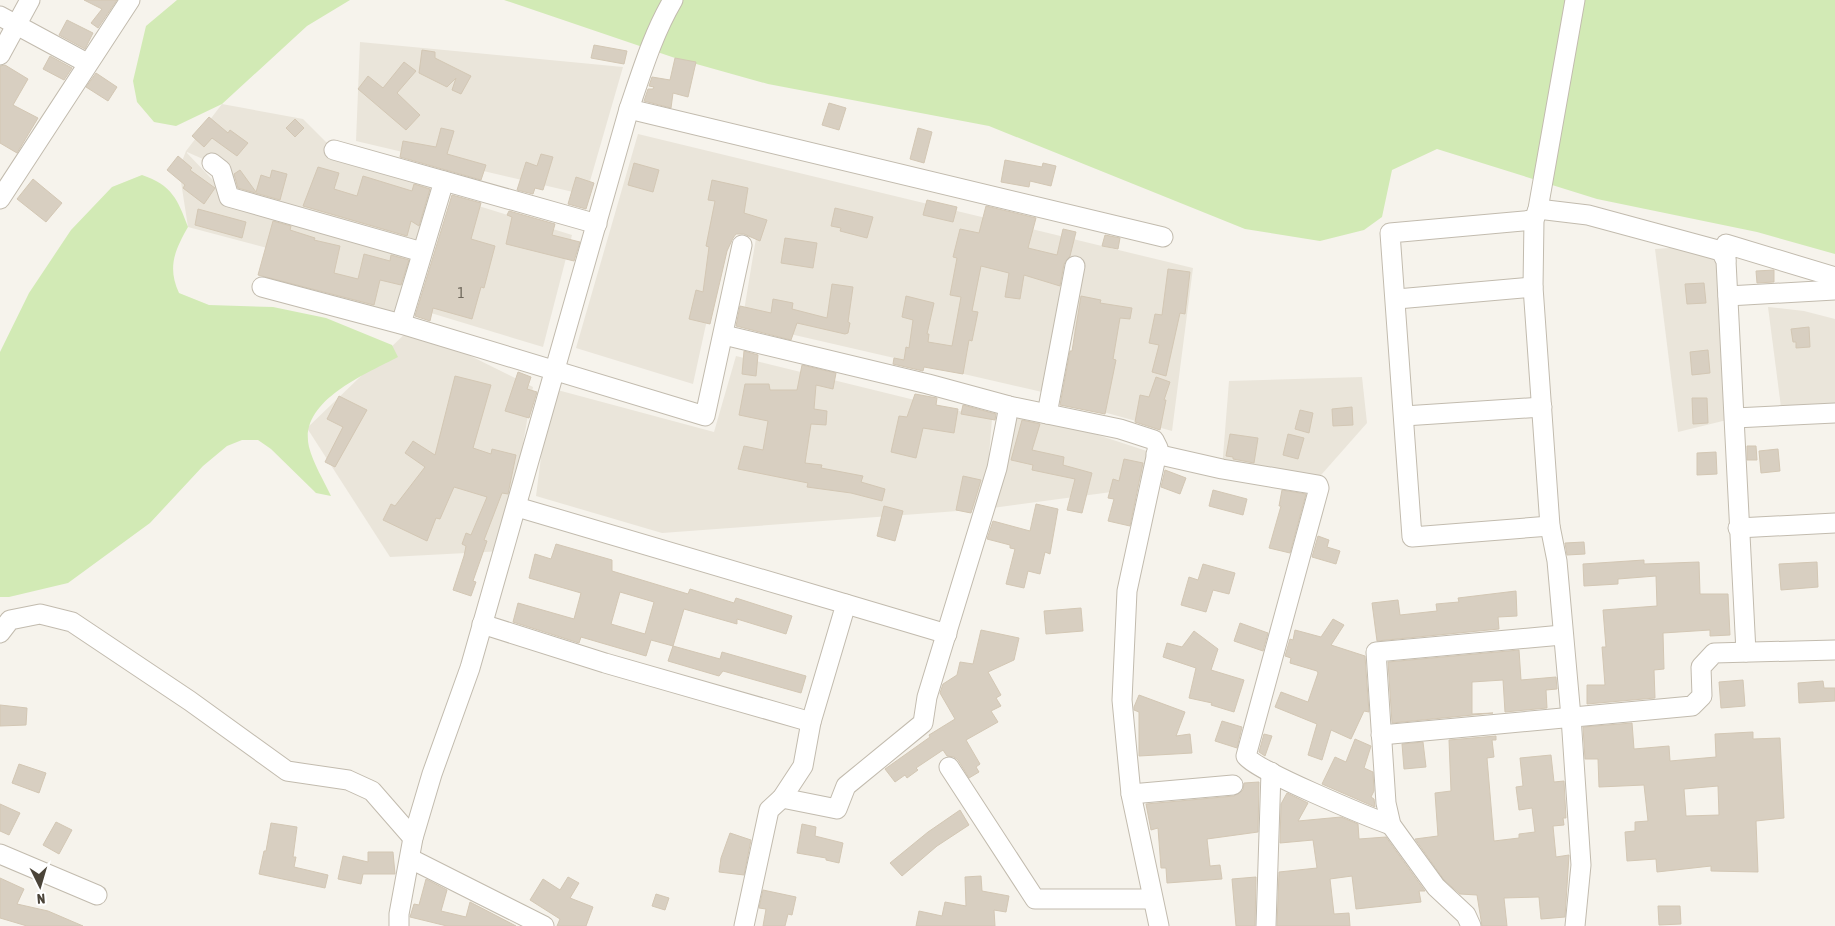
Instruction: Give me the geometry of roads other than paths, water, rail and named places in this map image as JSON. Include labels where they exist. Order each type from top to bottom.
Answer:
[{"type":"street","points":[[0,55],[8,21],[30,0]]},
{"type":"street","points":[[3,189],[130,0]]},
{"type":"street","points":[[399,926],[399,914],[414,838],[432,774],[470,668],[598,224],[629,109],[657,30],[674,0]]},
{"type":"street","points":[[1574,926],[1581,865],[1571,718],[1562,635],[1557,562],[1550,526],[1533,287],[1536,215],[1575,0]]},
{"type":"street","points":[[8,21],[87,63]]},
{"type":"street","points":[[629,109],[1163,237]]},
{"type":"street","points":[[334,150],[598,224]]},
{"type":"street","points":[[212,163],[221,170],[229,197],[422,252]]},
{"type":"street","points":[[401,324],[444,181]]},
{"type":"street","points":[[1550,526],[1412,536],[1397,299],[1390,233],[1536,215],[1588,215],[1721,251],[1726,261]]},
{"type":"street","points":[[1746,652],[1738,528],[1735,418],[1726,244],[1835,277]]},
{"type":"street","points":[[262,287],[401,324],[555,369],[705,416],[742,245]]},
{"type":"street","points":[[1047,414],[1075,266]]},
{"type":"street","points":[[1397,299],[1533,287]]},
{"type":"street","points":[[1728,296],[1835,290]]},
{"type":"street","points":[[724,335],[928,384],[1009,406],[1120,429],[1154,440],[1158,448],[1127,591],[1122,700],[1132,794],[1158,926]]},
{"type":"street","points":[[782,798],[837,809],[846,786],[923,723],[927,697],[997,468],[1009,406]]},
{"type":"street","points":[[1404,416],[1542,407]]},
{"type":"street","points":[[1735,418],[1835,413]]},
{"type":"street","points":[[1156,454],[1222,469],[1318,485],[1319,488],[1246,756],[1249,761],[1271,772],[1358,813],[1391,825]]},
{"type":"street","points":[[517,507],[947,634]]},
{"type":"street","points":[[1738,528],[1835,523]]},
{"type":"street","points":[[744,926],[768,810],[782,798],[803,766],[812,722],[846,604]]},
{"type":"street","points":[[0,633],[10,620],[40,614],[72,622],[190,701],[286,771],[348,780],[372,791],[414,838]]},
{"type":"street","points":[[482,624],[614,666],[812,722]]},
{"type":"street","points":[[1472,926],[1466,915],[1436,887],[1391,825],[1386,804],[1376,652],[1562,635]]},
{"type":"street","points":[[1382,735],[1692,706],[1702,696],[1701,668],[1714,653],[1835,650]]},
{"type":"street","points":[[949,767],[1035,899],[1152,899]]},
{"type":"street","points":[[1266,926],[1266,858],[1271,772]]},
{"type":"street","points":[[1132,794],[1234,785]]},
{"type":"street","points":[[0,854],[98,896]]},
{"type":"street","points":[[411,859],[544,926]]}]
